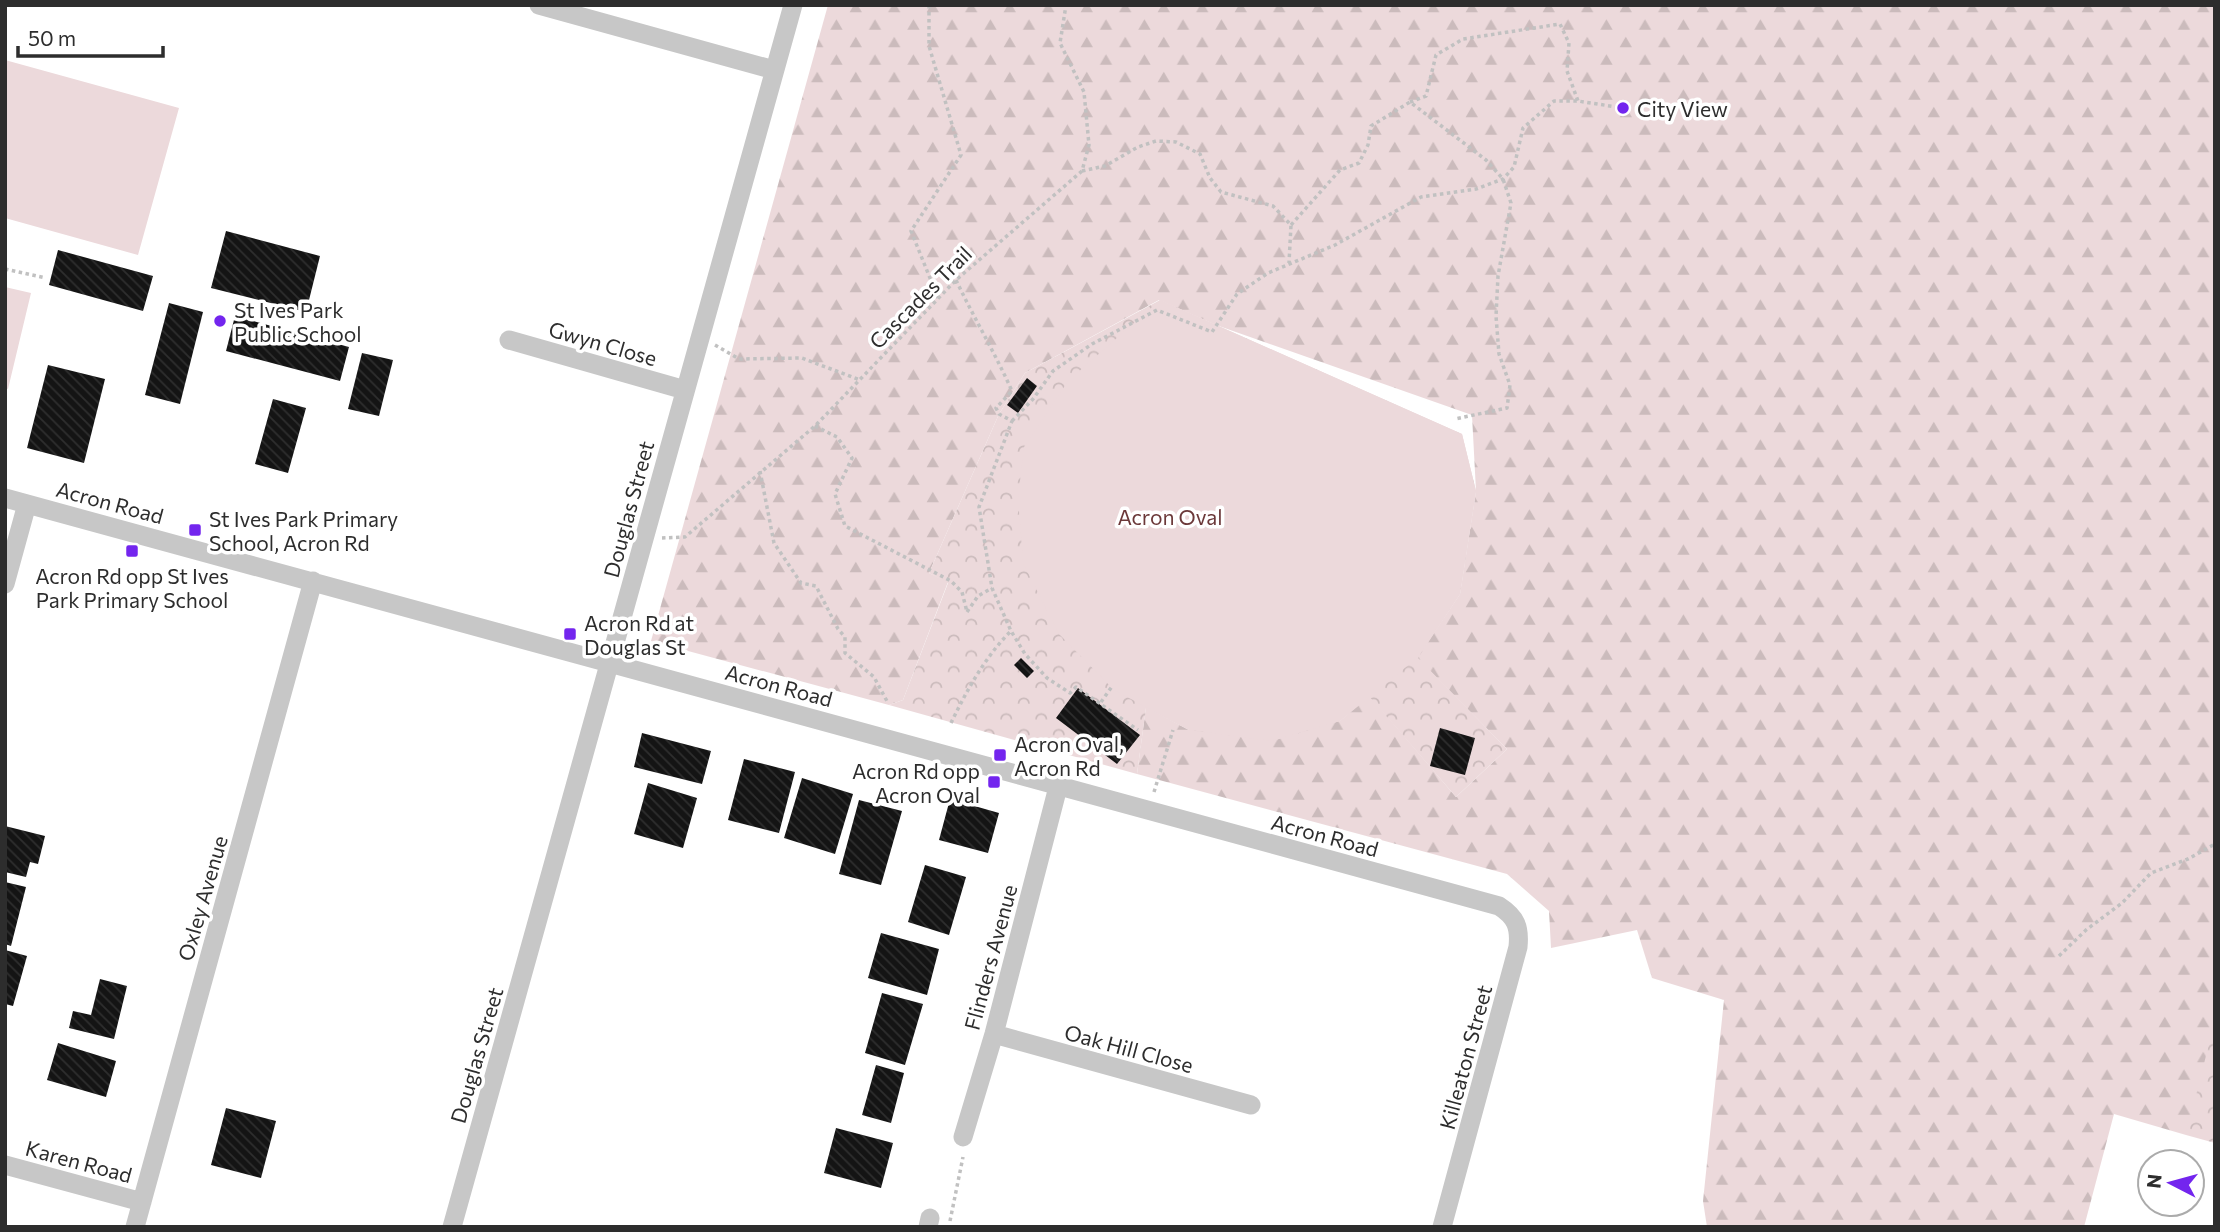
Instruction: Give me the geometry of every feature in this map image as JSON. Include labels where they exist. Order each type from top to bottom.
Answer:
[{"type":"street","points":[[539,5],[774,70]]},
{"type":"street","name":"Douglas Street","points":[[452,1227],[793,5]]},
{"type":"street","name":"Gwyn Close","points":[[509,340],[685,390]]},
{"type":"street","name":"Acron Road","points":[[5,498],[1499,906]]},
{"type":"street","points":[[5,584],[27,504]]},
{"type":"street","name":"Oxley Avenue","points":[[135,1227],[313,581]]},
{"type":"street","name":"Flinders Avenue","points":[[963,1137],[994,1034],[1058,787]]},
{"type":"street","name":"Killeaton Street","points":[[1441,1227],[1518,947],[1517,923],[1511,914],[1499,906]]},
{"type":"street","name":"Oak Hill Close","points":[[994,1034],[1251,1105]]},
{"type":"street","name":"Karen Road","points":[[5,1165],[142,1202]]},
{"type":"path","points":[[929,5],[929,46],[961,155],[911,231],[938,299]]},
{"type":"path","points":[[1066,5],[1060,43],[1084,92],[1089,145],[1082,171],[1105,166],[1138,147],[1156,141],[1175,142],[1200,154],[1210,178],[1221,192],[1273,206],[1291,225]]},
{"type":"path","points":[[1289,262],[1291,225],[1340,170],[1359,163],[1368,145],[1371,126],[1410,102],[1426,96],[1436,55],[1463,39],[1560,24],[1569,43],[1566,71],[1578,101]]},
{"type":"path","points":[[1139,730],[1076,687],[1070,693],[1047,678],[1011,631],[992,588],[979,507],[1012,421],[1033,399],[1053,371],[1092,344],[1157,310],[1212,332],[1237,294],[1268,273],[1335,245],[1420,197],[1476,189],[1503,179],[1514,167],[1524,128],[1554,101],[1578,101],[1623,108]]},
{"type":"path","points":[[1410,102],[1486,160],[1503,179],[1511,203],[1498,275],[1496,316],[1499,354],[1510,386],[1507,408],[1455,419]]},
{"type":"path","name":"Cascades Trail","points":[[644,538],[685,537],[814,426],[956,280],[1082,171]]},
{"type":"path","points":[[5,269],[46,278]]},
{"type":"path","points":[[956,280],[1012,391],[996,408],[999,414],[1012,421]]},
{"type":"path","points":[[700,337],[739,359],[802,358],[860,380]]},
{"type":"path","points":[[814,426],[837,437],[852,458],[835,495],[845,526],[951,581],[962,592],[967,612],[978,596],[992,588]]},
{"type":"path","points":[[760,471],[774,543],[801,583],[816,586],[838,629],[845,637],[845,653],[874,677],[888,703]]},
{"type":"path","points":[[951,723],[968,688],[1000,642],[1011,631]]},
{"type":"path","points":[[1101,702],[1113,685]]},
{"type":"path","points":[[1149,811],[1173,730]]},
{"type":"path","points":[[2059,956],[2086,930],[2122,903],[2151,873],[2188,859],[2215,844]]},
{"type":"path","points":[[948,1227],[963,1160],[963,1137]]},
{"type":"green space","points":[[828,5],[2215,5],[2215,1135],[2186,1135],[2114,1114],[2084,1227],[1707,1227],[1703,1201],[1724,1000],[1652,978],[1637,930],[1551,948],[1549,911],[1507,874],[1137,774],[1146,707],[1189,730],[1340,721],[1369,695],[1456,797],[1507,749],[1417,658],[1460,594],[1476,491],[1472,415],[1216,325],[1159,300],[1025,373],[999,414],[929,573],[948,582],[903,700],[889,705],[651,641]]},
{"type":"green space","points":[[5,60],[179,108],[138,255],[5,218]]},
{"type":"green space","points":[[5,287],[31,293],[8,389],[5,388]]},
{"type":"green space","name":"Acron Oval","points":[[1160,300],[1462,434],[1476,491],[1460,594],[1418,658],[1507,749],[1456,797],[1369,696],[1340,721],[1272,741],[1189,730],[1146,708],[1137,774],[889,705],[903,700],[948,583],[929,573],[999,414],[1025,373]]},
{"type":"green space","name":"Acron Oval","points":[[1160,300],[1462,434],[1476,491],[1460,594],[1417,658],[1340,721],[1272,741],[1189,730],[1114,690],[1059,634],[1023,563],[1018,498],[1024,447],[1068,381]]},
{"type":"green space","points":[[2215,1020],[2215,1143],[2186,1135]]},
{"type":"building","points":[[226,231],[320,256],[306,312],[211,288]]},
{"type":"building","points":[[58,250],[153,276],[143,311],[49,285]]},
{"type":"building","points":[[169,303],[203,312],[180,404],[145,395]]},
{"type":"building","points":[[235,316],[349,347],[340,381],[226,351]]},
{"type":"building","points":[[362,353],[393,360],[379,416],[348,409]]},
{"type":"building","points":[[48,365],[105,379],[84,463],[27,448]]},
{"type":"building","points":[[1027,378],[1037,386],[1018,413],[1007,405]]},
{"type":"building","points":[[273,399],[306,408],[288,473],[255,464]]},
{"type":"building","points":[[1021,658],[1034,671],[1027,678],[1014,665]]},
{"type":"building","points":[[1078,688],[1140,735],[1117,764],[1056,718]]},
{"type":"building","points":[[1440,728],[1475,738],[1465,775],[1430,766]]},
{"type":"building","points":[[642,733],[711,751],[702,784],[634,767]]},
{"type":"building","points":[[744,759],[795,772],[779,833],[728,820]]},
{"type":"building","points":[[802,778],[853,794],[835,854],[784,838]]},
{"type":"building","points":[[648,783],[697,798],[683,848],[634,834]]},
{"type":"building","points":[[950,799],[999,813],[988,853],[939,840]]},
{"type":"building","points":[[859,800],[902,811],[881,885],[839,874]]},
{"type":"building","points":[[5,826],[45,836],[38,864],[30,862],[26,877],[5,872]]},
{"type":"building","points":[[925,865],[966,877],[949,935],[908,922]]},
{"type":"building","points":[[5,882],[26,887],[11,946],[5,944]]},
{"type":"building","points":[[881,933],[939,949],[927,995],[868,978]]},
{"type":"building","points":[[5,950],[27,956],[13,1006],[5,1004]]},
{"type":"building","points":[[100,979],[127,986],[114,1039],[69,1028],[73,1011],[91,1015]]},
{"type":"building","points":[[882,993],[923,1004],[905,1065],[865,1053]]},
{"type":"building","points":[[58,1043],[116,1061],[106,1097],[47,1080]]},
{"type":"building","points":[[876,1065],[904,1073],[891,1123],[862,1115]]},
{"type":"building","points":[[226,1108],[276,1121],[261,1178],[211,1165]]},
{"type":"building","points":[[836,1128],[893,1143],[881,1188],[824,1173]]},
{"type":"place","name":"City View","points":[[1623,108]]},
{"type":"place","name":"St Ives Park Public School","points":[[220,321]]},
{"type":"place","name":"St Ives Park Primary School, Acron Rd","points":[[195,530]]},
{"type":"place","name":"Acron Rd opp St Ives Park Primary School","points":[[132,551]]},
{"type":"place","name":"Acron Rd at Douglas St","points":[[570,634]]},
{"type":"place","name":"Acron Oval, Acron Rd","points":[[1000,755]]},
{"type":"place","name":"Acron Rd opp Acron Oval","points":[[994,782]]}]
